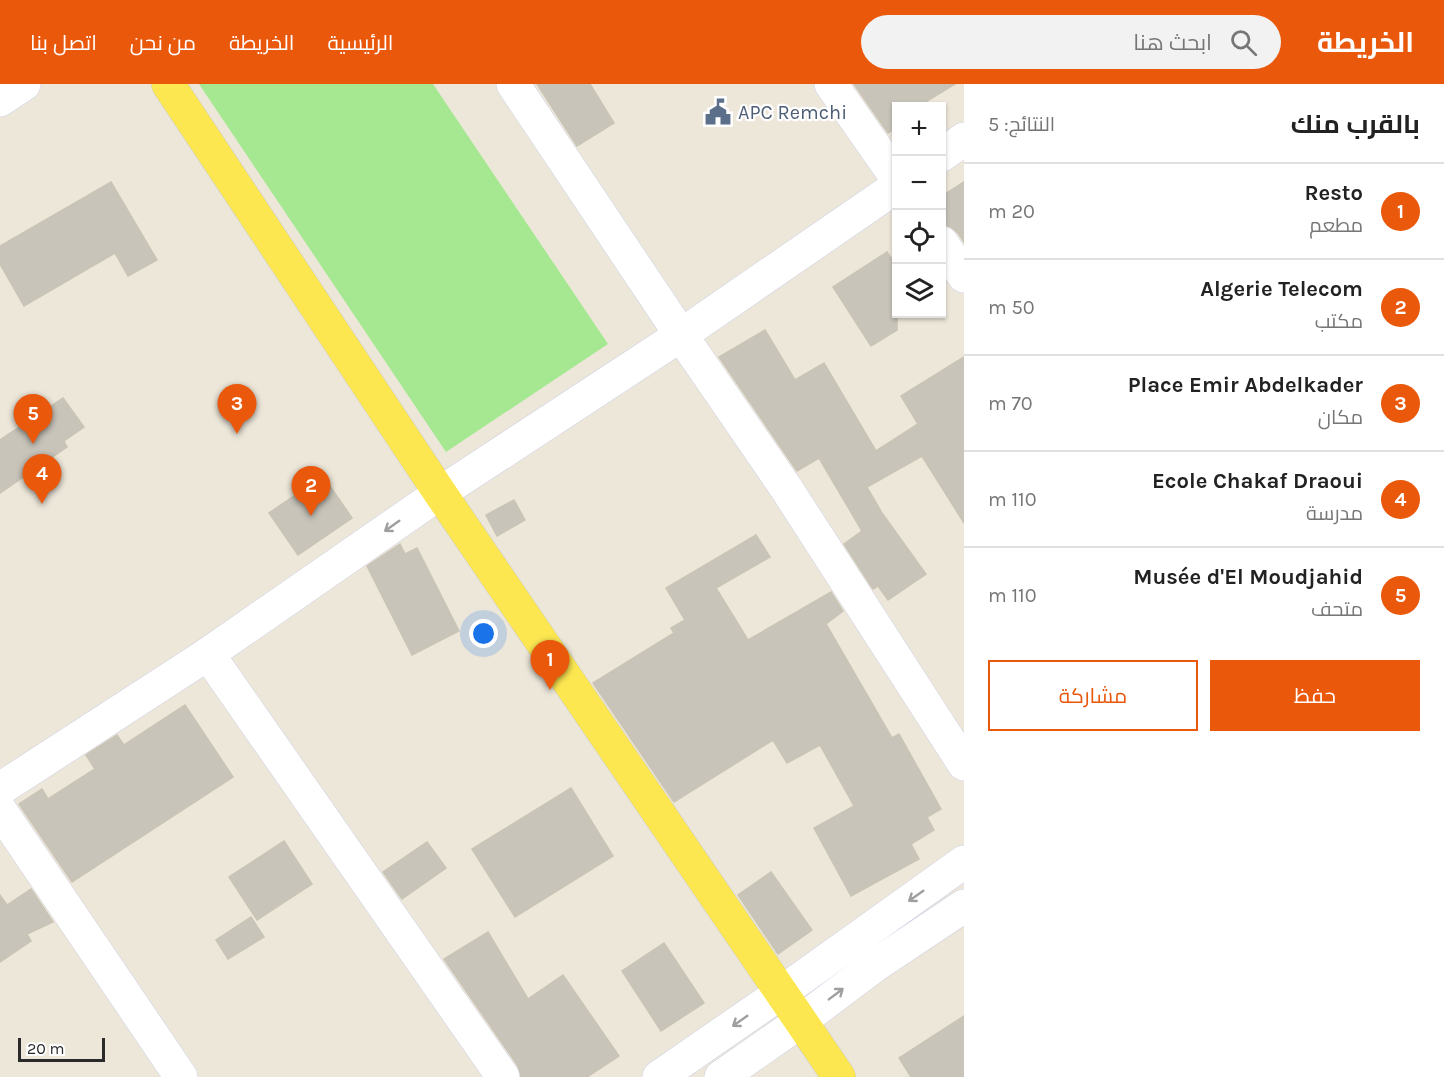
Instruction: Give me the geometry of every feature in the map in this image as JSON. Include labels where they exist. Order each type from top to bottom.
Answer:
[{"type":"main road","points":[[168,84],[440,493],[839,1077]]},
{"type":"street","points":[[0,100],[24,84]]},
{"type":"street","points":[[513,84],[786,488],[964,764]]},
{"type":"street","points":[[831,84],[892,170]]},
{"type":"street","points":[[946,153],[964,140]]},
{"type":"street","points":[[0,789],[208,654],[440,493],[681,335],[892,190]]},
{"type":"street","points":[[946,249],[964,276]]},
{"type":"street","points":[[208,654],[504,1077]]},
{"type":"street","points":[[0,810],[181,1077]]},
{"type":"street","points":[[659,1077],[964,862]]},
{"type":"street","points":[[721,1077],[874,966],[964,906]]},
{"type":"green space","points":[[199,84],[433,84],[608,344],[446,452]]},
{"type":"building","points":[[537,84],[590,84],[614,123],[577,146]]},
{"type":"building","points":[[854,84],[955,84],[926,102],[892,102],[892,130],[888,133]]},
{"type":"building","points":[[111,182],[157,260],[128,276],[115,253],[24,306],[0,264],[0,246]]},
{"type":"building","points":[[964,182],[964,242],[958,233],[946,225],[946,193]]},
{"type":"building","points":[[887,252],[892,260],[892,318],[897,318],[897,330],[871,346],[833,287]]},
{"type":"building","points":[[765,330],[795,380],[824,363],[876,451],[918,424],[901,396],[964,357],[964,523],[922,456],[867,487],[882,513],[926,574],[888,600],[878,586],[873,589],[844,544],[862,531],[819,458],[797,471],[719,357]]},
{"type":"building","points":[[63,398],[84,427],[64,441],[67,447],[0,493],[0,440]]},
{"type":"building","points":[[323,476],[352,518],[298,555],[269,513]]},
{"type":"building","points":[[514,500],[525,520],[497,536],[486,515]]},
{"type":"building","points":[[756,535],[770,557],[716,588],[748,640],[831,592],[843,611],[826,624],[892,738],[899,734],[941,809],[927,817],[934,830],[911,844],[919,859],[851,896],[814,828],[854,806],[820,745],[787,763],[773,740],[674,802],[593,683],[674,633],[671,628],[685,620],[666,588]]},
{"type":"building","points":[[400,544],[405,554],[417,548],[459,631],[412,655],[367,566]]},
{"type":"building","points":[[185,705],[233,777],[72,882],[19,804],[42,789],[48,799],[95,769],[86,755],[117,735],[124,745]]},
{"type":"building","points":[[571,788],[613,856],[515,917],[472,849]]},
{"type":"building","points":[[284,841],[312,884],[257,920],[229,877]]},
{"type":"building","points":[[427,842],[446,868],[402,899],[383,872]]},
{"type":"building","points":[[771,872],[812,930],[778,954],[738,895]]},
{"type":"building","points":[[31,889],[53,922],[27,934],[31,941],[0,962],[0,895],[7,905]]},
{"type":"building","points":[[251,917],[264,937],[228,959],[216,940]]},
{"type":"building","points":[[488,932],[528,999],[563,975],[619,1056],[587,1077],[521,1077],[518,1066],[444,959]]},
{"type":"building","points":[[664,943],[704,1003],[661,1031],[622,971]]},
{"type":"building","points":[[964,1016],[964,1077],[911,1077],[899,1058]]},
{"type":"place","name":"APC Remchi","points":[[718,112]]},
{"type":"place","name":"Place Emir Abdelkader","points":[[237,434]]},
{"type":"place","name":"Musée d'El Moudjahid","points":[[33,444]]},
{"type":"place","name":"Ecole Chakaf Draoui","points":[[42,504]]},
{"type":"place","name":"Algerie Telecom","points":[[311,516]]},
{"type":"place","name":"Resto","points":[[550,690]]}]
